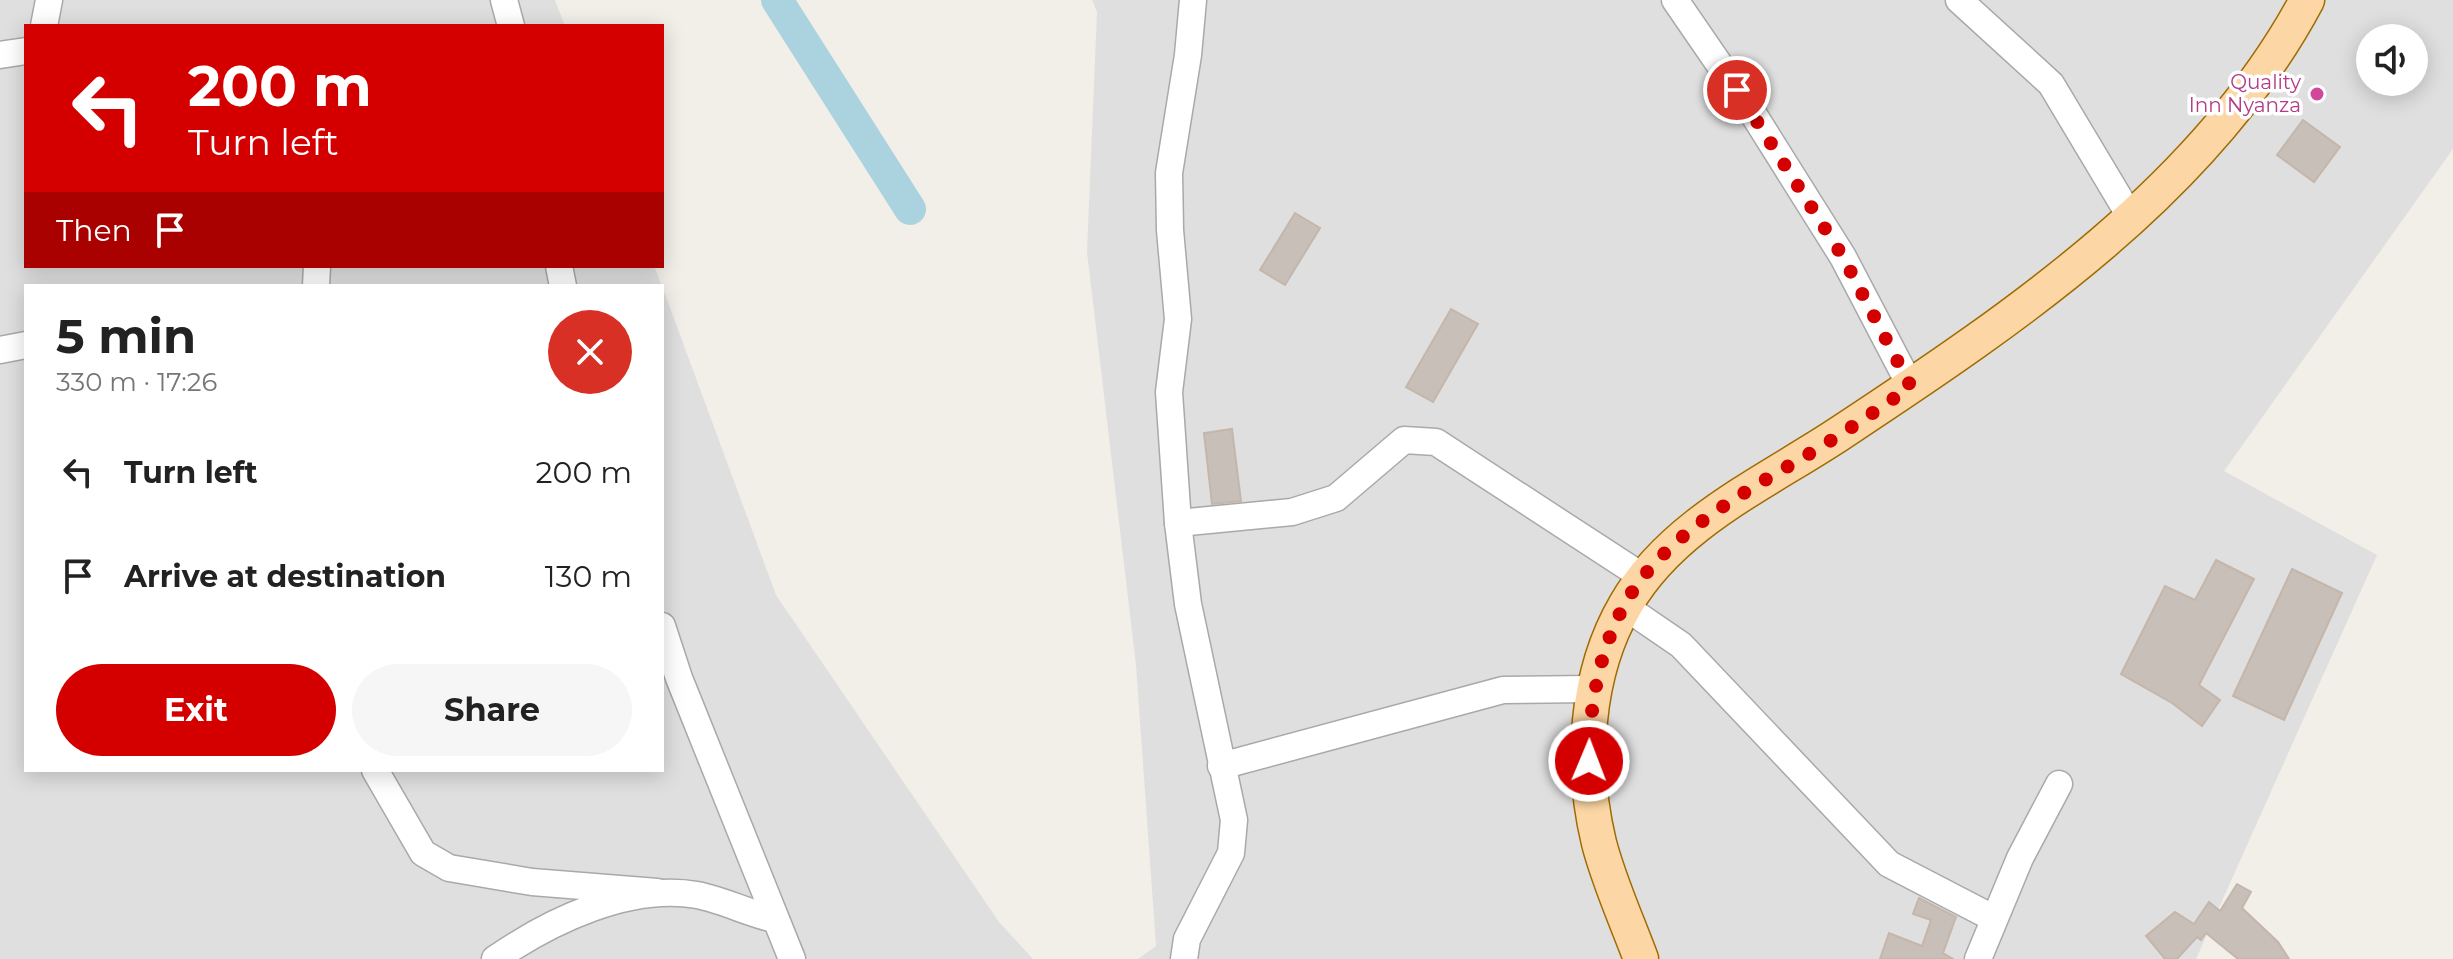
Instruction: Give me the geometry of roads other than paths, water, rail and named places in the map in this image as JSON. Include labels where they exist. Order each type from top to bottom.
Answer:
[{"type":"main road","points":[[1641,959],[1599,845],[1591,797],[1589,728],[1594,689],[1624,606],[1643,577],[1676,544],[1715,513],[1911,387],[2017,311],[2178,175],[2216,134],[2273,61],[2307,0]]},
{"type":"street","points":[[44,24],[49,0]]},
{"type":"street","points":[[504,0],[510,24]]},
{"type":"street","points":[[1184,959],[1187,939],[1231,853],[1234,820],[1194,635],[1178,523],[1169,392],[1178,319],[1170,230],[1169,173],[1188,55],[1193,0]]},
{"type":"street","points":[[1675,0],[1752,112],[1843,257],[1911,387]]},
{"type":"street","points":[[1959,0],[2051,84],[2130,216]]},
{"type":"street","points":[[0,55],[24,51]]},
{"type":"street","points":[[0,350],[24,345]]},
{"type":"street","points":[[1178,523],[1306,508],[1336,498],[1404,440],[1436,442],[1643,577]]},
{"type":"street","points":[[1624,606],[1681,645],[1889,864],[1993,918]]},
{"type":"street","points":[[664,632],[679,678],[792,959]]},
{"type":"street","points":[[1221,766],[1503,690],[1594,689]]},
{"type":"street","points":[[376,772],[423,853],[449,868],[532,882],[698,895],[774,919]]},
{"type":"street","points":[[1978,959],[1993,918],[2059,784]]},
{"type":"street","points":[[495,959],[520,942],[581,915],[616,901],[657,892]]},
{"type":"waterway","points":[[777,0],[910,209]]},
{"type":"place","name":"Quality Inn Nyanza","points":[[2317,94]]}]
